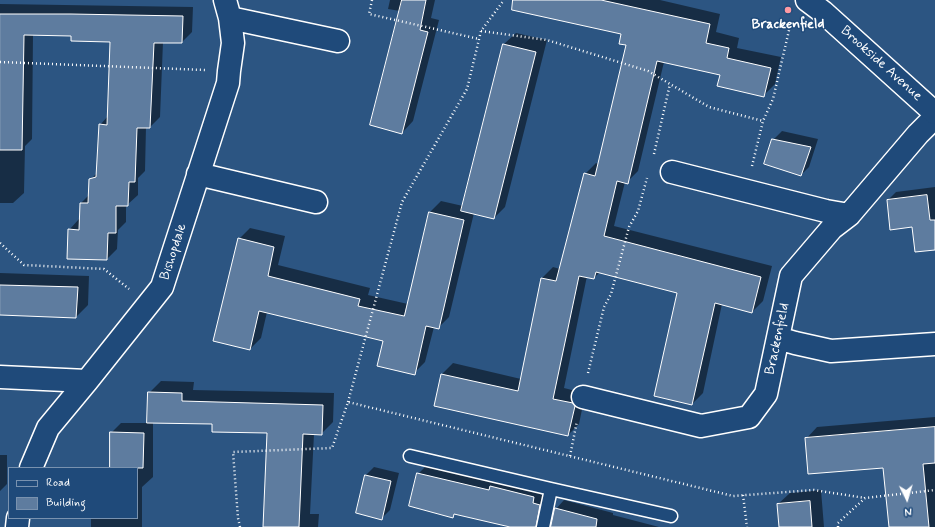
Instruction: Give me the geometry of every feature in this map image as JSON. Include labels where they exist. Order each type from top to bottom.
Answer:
[{"type":"street","name":"Brookside Avenue","points":[[807,0],[823,12],[935,113]]},
{"type":"street","points":[[228,9],[338,41]]},
{"type":"street","name":"Bishopdale","points":[[31,467],[48,428],[162,287],[228,83],[233,43],[228,9]]},
{"type":"street","name":"Brackenfield","points":[[583,397],[701,426],[749,417],[766,394],[791,276],[832,228],[849,215],[918,134],[935,117]]},
{"type":"street","points":[[672,172],[826,211],[849,215]]},
{"type":"street","points":[[198,174],[316,202]]},
{"type":"street","points":[[778,338],[831,351],[935,344]]},
{"type":"street","points":[[0,377],[87,381]]},
{"type":"lane","points":[[410,456],[671,516]]},
{"type":"lane","points":[[543,527],[551,489]]},
{"type":"path","points":[[372,0],[369,14],[479,39]]},
{"type":"path","points":[[348,402],[402,202],[466,90],[481,31],[504,0]]},
{"type":"path","points":[[746,190],[763,121],[773,99],[790,26]]},
{"type":"path","points":[[481,31],[547,40],[648,71],[709,107],[763,121]]},
{"type":"path","points":[[0,62],[229,71]]},
{"type":"path","points":[[653,157],[670,84]]},
{"type":"path","points":[[570,456],[604,307],[611,294],[629,227],[638,212],[649,171]]},
{"type":"path","points":[[0,243],[24,265],[104,269],[148,305]]},
{"type":"path","points":[[838,527],[838,522],[865,498],[935,490]]},
{"type":"path","points":[[743,495],[747,527]]},
{"type":"building","points":[[402,0],[426,0],[420,30],[428,32],[402,134],[370,125]]},
{"type":"building","points":[[513,0],[601,0],[710,24],[706,43],[729,48],[727,58],[771,68],[764,97],[717,86],[720,75],[657,61],[628,184],[617,181],[604,236],[761,277],[752,313],[715,303],[692,405],[654,396],[677,293],[596,272],[594,279],[579,276],[553,399],[573,403],[575,406],[568,436],[434,406],[441,374],[518,391],[541,278],[556,281],[584,173],[595,176],[626,45],[619,44],[621,34],[512,10]]},
{"type":"building","points":[[0,14],[183,16],[182,43],[154,43],[150,128],[137,128],[135,182],[129,182],[128,206],[116,206],[116,233],[108,233],[107,260],[67,259],[68,229],[79,230],[80,203],[88,203],[89,179],[96,177],[99,124],[107,125],[110,42],[71,41],[71,36],[24,35],[22,150],[0,150]]},
{"type":"building","points":[[503,44],[536,52],[494,219],[461,211]]},
{"type":"building","points":[[772,139],[811,147],[801,176],[764,164]]},
{"type":"building","points":[[927,195],[930,220],[935,220],[935,250],[915,252],[912,227],[890,230],[887,200]]},
{"type":"building","points":[[429,212],[464,220],[439,329],[426,326],[415,375],[377,366],[383,341],[259,311],[250,350],[213,341],[238,238],[274,247],[268,276],[360,299],[358,306],[404,316]]},
{"type":"building","points":[[0,285],[78,287],[76,318],[0,315]]},
{"type":"building","points":[[148,392],[182,393],[182,401],[323,405],[322,435],[303,434],[299,527],[263,527],[267,433],[212,432],[212,424],[147,423]]},
{"type":"building","points":[[935,427],[935,463],[923,464],[929,527],[889,527],[883,468],[808,474],[805,438]]},
{"type":"building","points":[[110,432],[144,433],[143,468],[110,467]]},
{"type":"building","points":[[417,473],[489,490],[490,486],[534,497],[533,503],[540,505],[536,527],[510,527],[454,514],[453,518],[409,506]]},
{"type":"building","points":[[365,475],[391,481],[382,520],[356,513]]},
{"type":"building","points":[[810,501],[812,527],[779,527],[777,504]]},
{"type":"building","points":[[555,508],[597,519],[596,527],[551,527]]},
{"type":"place","name":"Brackenfield","points":[[788,10]]}]
